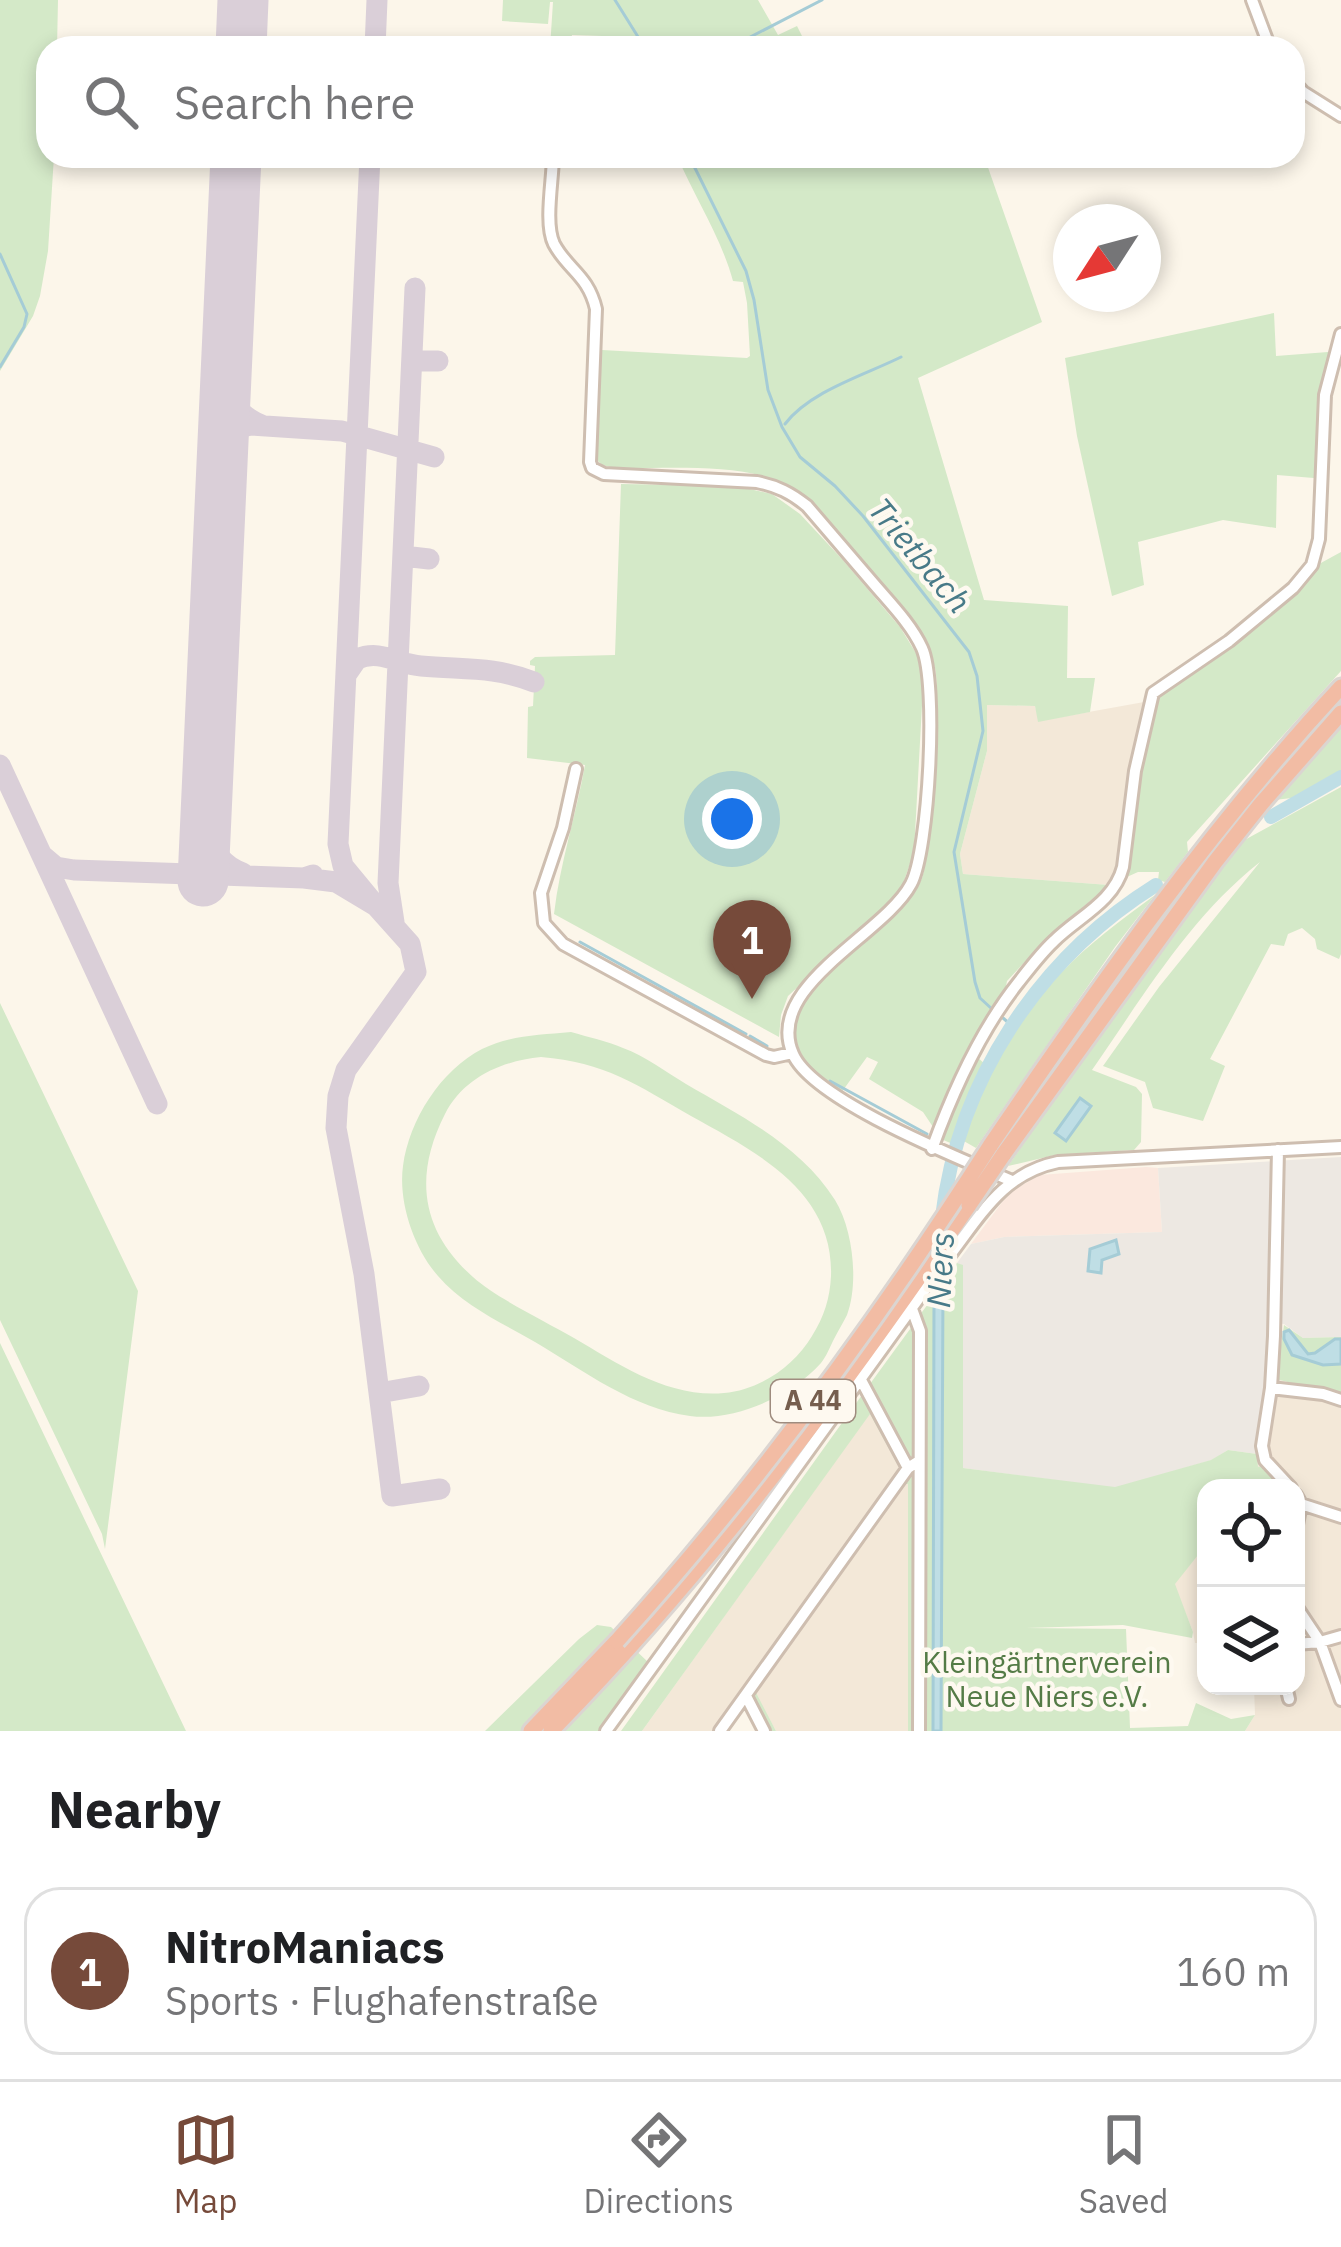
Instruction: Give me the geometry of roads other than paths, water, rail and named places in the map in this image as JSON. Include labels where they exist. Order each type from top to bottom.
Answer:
[{"type":"highway","name":"A 44","points":[[531,1731],[622,1646],[733,1529],[808,1433],[913,1287],[1105,977],[1222,827],[1341,687]]},
{"type":"highway","name":"A 44","points":[[996,1150],[1201,880],[1341,713]]},
{"type":"highway","name":"A 44","points":[[551,1731],[622,1646]]},
{"type":"street","points":[[1252,0],[1266,36]]},
{"type":"street","points":[[1305,93],[1341,116]]},
{"type":"street","points":[[553,168],[552,237],[589,287],[596,309],[592,468],[604,474],[777,486],[807,506],[898,611],[926,655],[930,687],[927,779],[922,853],[914,880],[901,900],[798,998],[789,1023],[792,1053],[809,1077],[831,1092],[937,1150],[1012,1181]]},
{"type":"street","points":[[937,1150],[987,1027],[1052,942],[1102,901],[1118,881],[1152,695],[1229,641],[1293,588],[1312,565],[1319,538],[1325,395],[1341,334]]},
{"type":"street","points":[[576,769],[542,892],[544,923],[562,944],[766,1055],[792,1053]]},
{"type":"street","points":[[606,1731],[950,1255],[1012,1181],[1058,1162],[1341,1148]]},
{"type":"street","points":[[1278,1150],[1271,1388],[1262,1446],[1265,1460],[1281,1479]]},
{"type":"street","points":[[912,1309],[920,1331],[913,1465],[919,1731]]},
{"type":"street","points":[[861,1381],[913,1465]]},
{"type":"street","points":[[1271,1388],[1341,1400]]},
{"type":"street","points":[[720,1731],[913,1465]]},
{"type":"street","points":[[1305,1500],[1341,1516]]},
{"type":"street","points":[[1305,1620],[1319,1642],[1341,1700]]},
{"type":"street","points":[[1305,1643],[1341,1636]]},
{"type":"street","points":[[746,1696],[764,1731]]},
{"type":"water","points":[[1080,1098],[1091,1106],[1066,1141],[1055,1133]]},
{"type":"water","points":[[1116,1240],[1119,1254],[1102,1260],[1101,1273],[1088,1271],[1090,1249]]},
{"type":"water","points":[[943,1283],[941,1731],[933,1731],[934,1296]]},
{"type":"water","points":[[1289,1330],[1308,1354],[1341,1339],[1341,1364],[1323,1365],[1292,1355],[1284,1339]]},
{"type":"waterway","name":"Trietbach","points":[[615,0],[638,36]]},
{"type":"waterway","points":[[752,36],[822,0]]},
{"type":"waterway","name":"Trietbach","points":[[695,168],[746,271],[768,390],[782,427],[800,457],[863,516],[969,652],[977,676],[983,731],[954,852],[975,982],[980,998],[992,1009]]},
{"type":"waterway","points":[[0,254],[27,314],[0,367]]},
{"type":"waterway","points":[[785,424],[823,393],[901,357]]},
{"type":"waterway","name":"Niers","points":[[1271,817],[1341,777]]},
{"type":"waterway","name":"Trietbach","points":[[942,1217],[966,1118],[1011,1027],[1075,948],[1156,885]]},
{"type":"waterway","points":[[580,942],[746,1034]]},
{"type":"waterway","name":"Trietbach","points":[[1003,1018],[1011,1025]]},
{"type":"waterway","points":[[750,1036],[767,1046]]},
{"type":"waterway","points":[[830,1081],[927,1134]]},
{"type":"place","name":"NitroManiacs","points":[[752,999]]},
{"type":"park label","name":"Kleingärtnerverein Neue Niers e.V.","points":[[1047,1680]]}]
